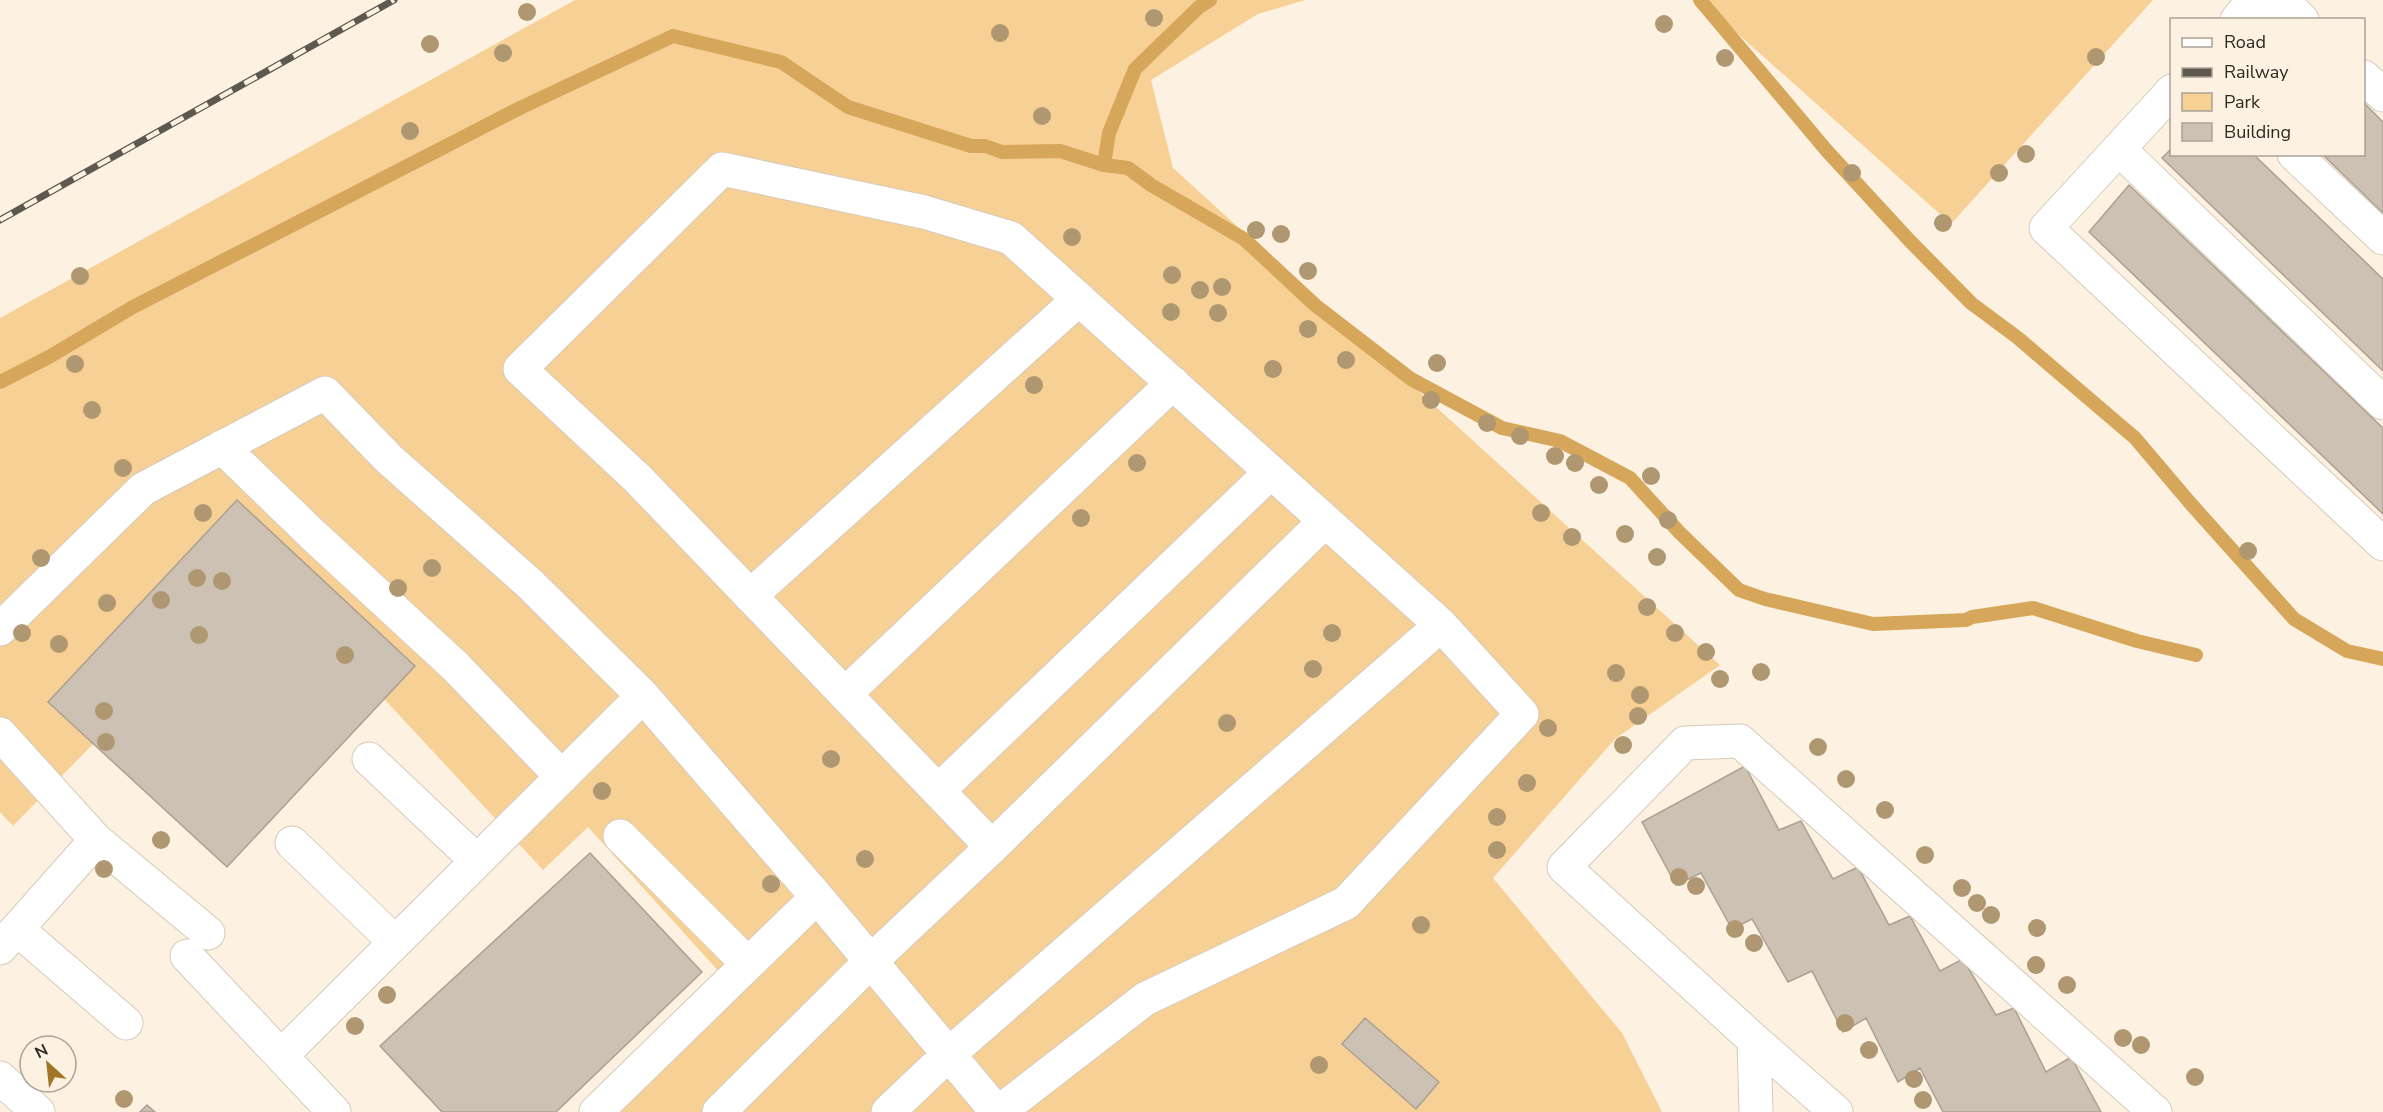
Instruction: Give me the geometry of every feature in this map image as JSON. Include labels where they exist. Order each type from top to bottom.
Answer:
[{"type":"lane","points":[[2239,18],[2246,9],[2292,10],[2300,18]]},
{"type":"lane","points":[[2365,78],[2383,95]]},
{"type":"lane","points":[[2170,93],[2046,228],[2383,544]]},
{"type":"lane","points":[[2119,148],[2383,403]]},
{"type":"lane","points":[[2296,156],[2383,238]]},
{"type":"lane","points":[[0,629],[143,489],[325,393],[389,459],[530,584],[643,696],[817,897],[998,1112],[1145,999],[1346,903],[1522,714],[1441,625],[1011,238],[924,212],[722,169],[520,369],[637,478],[992,847]]},
{"type":"lane","points":[[750,596],[1079,299]]},
{"type":"lane","points":[[845,694],[1173,383]]},
{"type":"lane","points":[[222,447],[321,543],[455,666],[562,777]]},
{"type":"lane","points":[[938,791],[1271,472]]},
{"type":"lane","points":[[719,1112],[1325,520]]},
{"type":"lane","points":[[888,1112],[948,1055],[1441,625]]},
{"type":"lane","points":[[282,1055],[643,696]]},
{"type":"lane","points":[[0,734],[96,840],[198,945],[282,1055],[334,1112]]},
{"type":"lane","points":[[1836,1112],[1564,867],[1685,743],[1740,741],[2155,1112]]},
{"type":"lane","points":[[369,759],[477,861]]},
{"type":"lane","points":[[620,836],[748,964]]},
{"type":"lane","points":[[96,840],[8,939],[126,1023]]},
{"type":"lane","points":[[292,843],[396,942]]},
{"type":"lane","points":[[596,1112],[817,897]]},
{"type":"lane","points":[[1754,1040],[1756,1112]]},
{"type":"lane","points":[[0,1078],[38,1112]]},
{"type":"green space","points":[[575,0],[1305,0],[1258,14],[1151,80],[1173,168],[1720,665],[1615,739],[1493,878],[1622,1033],[1662,1112],[588,1112],[722,975],[588,827],[543,870],[374,688],[199,689],[93,744],[13,826],[0,812],[0,318]]},
{"type":"green space","points":[[1700,0],[2153,0],[1951,224]]},
{"type":"building","points":[[2365,104],[2383,122],[2383,213],[2324,156],[2365,156]]},
{"type":"building","points":[[2170,150],[2170,156],[2255,156],[2383,279],[2383,371],[2162,158]]},
{"type":"building","points":[[2129,185],[2383,428],[2383,514],[2089,232]]},
{"type":"building","points":[[237,500],[415,666],[227,867],[48,702]]},
{"type":"building","points":[[1745,766],[1779,830],[1801,821],[1833,879],[1858,867],[1889,925],[1910,916],[1940,971],[1963,959],[1996,1015],[2014,1008],[2046,1072],[2071,1057],[2101,1112],[1943,1112],[1920,1068],[1898,1082],[1866,1018],[1843,1032],[1812,971],[1788,982],[1752,919],[1732,929],[1701,873],[1676,885],[1642,822]]},
{"type":"building","points":[[590,853],[702,972],[556,1112],[442,1112],[380,1046]]},
{"type":"building","points":[[1365,1018],[1439,1082],[1416,1109],[1342,1044]]},
{"type":"building","points":[[147,1105],[155,1112],[140,1112]]},
{"type":"waterway","points":[[1104,165],[1109,133],[1135,69],[1199,7],[1210,0]]},
{"type":"waterway","points":[[1700,0],[1827,151],[1909,240],[1971,303],[2018,338],[2135,438],[2294,619],[2347,651],[2383,659]]},
{"type":"waterway","points":[[0,382],[49,357],[133,307],[520,108],[673,36],[781,62],[848,107],[971,146],[985,146],[1002,152],[1060,151],[1104,165],[1128,168],[1151,185],[1244,239],[1315,305],[1411,379],[1502,428],[1560,441],[1630,478],[1680,533],[1739,590],[1765,599],[1873,624],[1966,620],[1972,617],[2033,608],[2137,641],[2196,655]]},
{"type":"railway","points":[[0,220],[394,0]]}]
